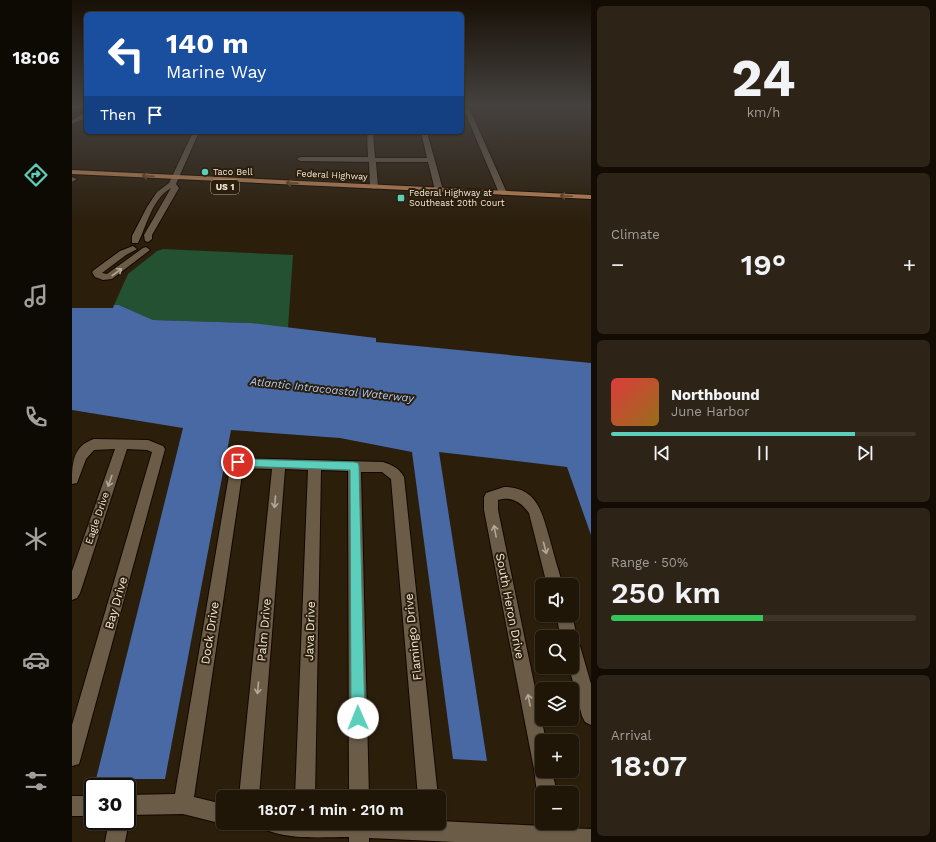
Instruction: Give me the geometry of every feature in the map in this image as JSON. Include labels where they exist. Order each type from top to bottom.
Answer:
[{"type":"main road","name":"Federal Highway","points":[[72,177],[89,173],[299,190],[376,190]]},
{"type":"main road","name":"Federal Highway","points":[[72,177],[376,190],[591,204]]},
{"type":"main road","points":[[376,190],[387,187],[591,197]]},
{"type":"street","points":[[134,245],[136,236],[153,205],[164,188],[174,181],[190,145]]},
{"type":"street","points":[[371,145],[376,190]]},
{"type":"street","points":[[427,145],[440,190]]},
{"type":"street","points":[[482,145],[503,193]]},
{"type":"street","points":[[300,159],[431,160]]},
{"type":"street","points":[[148,239],[148,235],[175,188],[174,181]]},
{"type":"street","points":[[148,239],[153,240],[154,244],[152,247],[109,277],[98,275],[97,272],[103,267],[134,245],[148,239]]},
{"type":"street","points":[[134,245],[146,250]]},
{"type":"street","points":[[72,479],[83,452],[88,447],[94,444],[123,444]]},
{"type":"street","name":"Bay Drive","points":[[72,757],[159,449],[148,445],[123,444]]},
{"type":"street","name":"Eagle Drive","points":[[72,593],[123,444]]},
{"type":"street","name":"Dock Drive","points":[[183,804],[238,462],[279,464]]},
{"type":"street","points":[[279,464],[354,466],[359,790]]},
{"type":"street","name":"Palm Drive","points":[[249,790],[279,464]]},
{"type":"street","name":"Java Drive","points":[[305,790],[315,465]]},
{"type":"street","name":"Flamingo Drive","points":[[354,466],[383,467],[390,470],[397,477],[427,790]]},
{"type":"street","name":"South Heron Drive","points":[[536,734],[491,510],[491,497],[508,492],[516,494],[531,503],[535,510],[553,578]]},
{"type":"street","points":[[579,672],[591,716]]},
{"type":"street","points":[[136,805],[183,804],[216,812]]},
{"type":"street","points":[[72,806],[84,806]]},
{"type":"street","points":[[446,827],[535,830]]},
{"type":"street","points":[[115,842],[117,830]]},
{"type":"street","points":[[359,831],[377,830]]},
{"type":"street","points":[[555,830],[591,839]]},
{"type":"green space","points":[[163,249],[293,255],[288,328],[251,323],[153,320],[119,305],[114,305],[128,274],[157,251]]},
{"type":"water","name":"Atlantic Intracoastal Waterway","points":[[114,305],[119,305],[153,320],[251,323],[376,338],[376,342],[591,363],[591,535],[567,467],[439,452],[487,761],[453,759],[412,452],[340,438],[231,430],[165,779],[96,778],[183,428],[72,410],[72,308],[113,308]]},
{"type":"place","name":"Taco Bell","points":[[205,172]]},
{"type":"place","name":"Federal Highway at Southeast 20th Court","points":[[401,198]]},
{"type":"route","points":[[238,462],[354,466],[358,718]]}]
